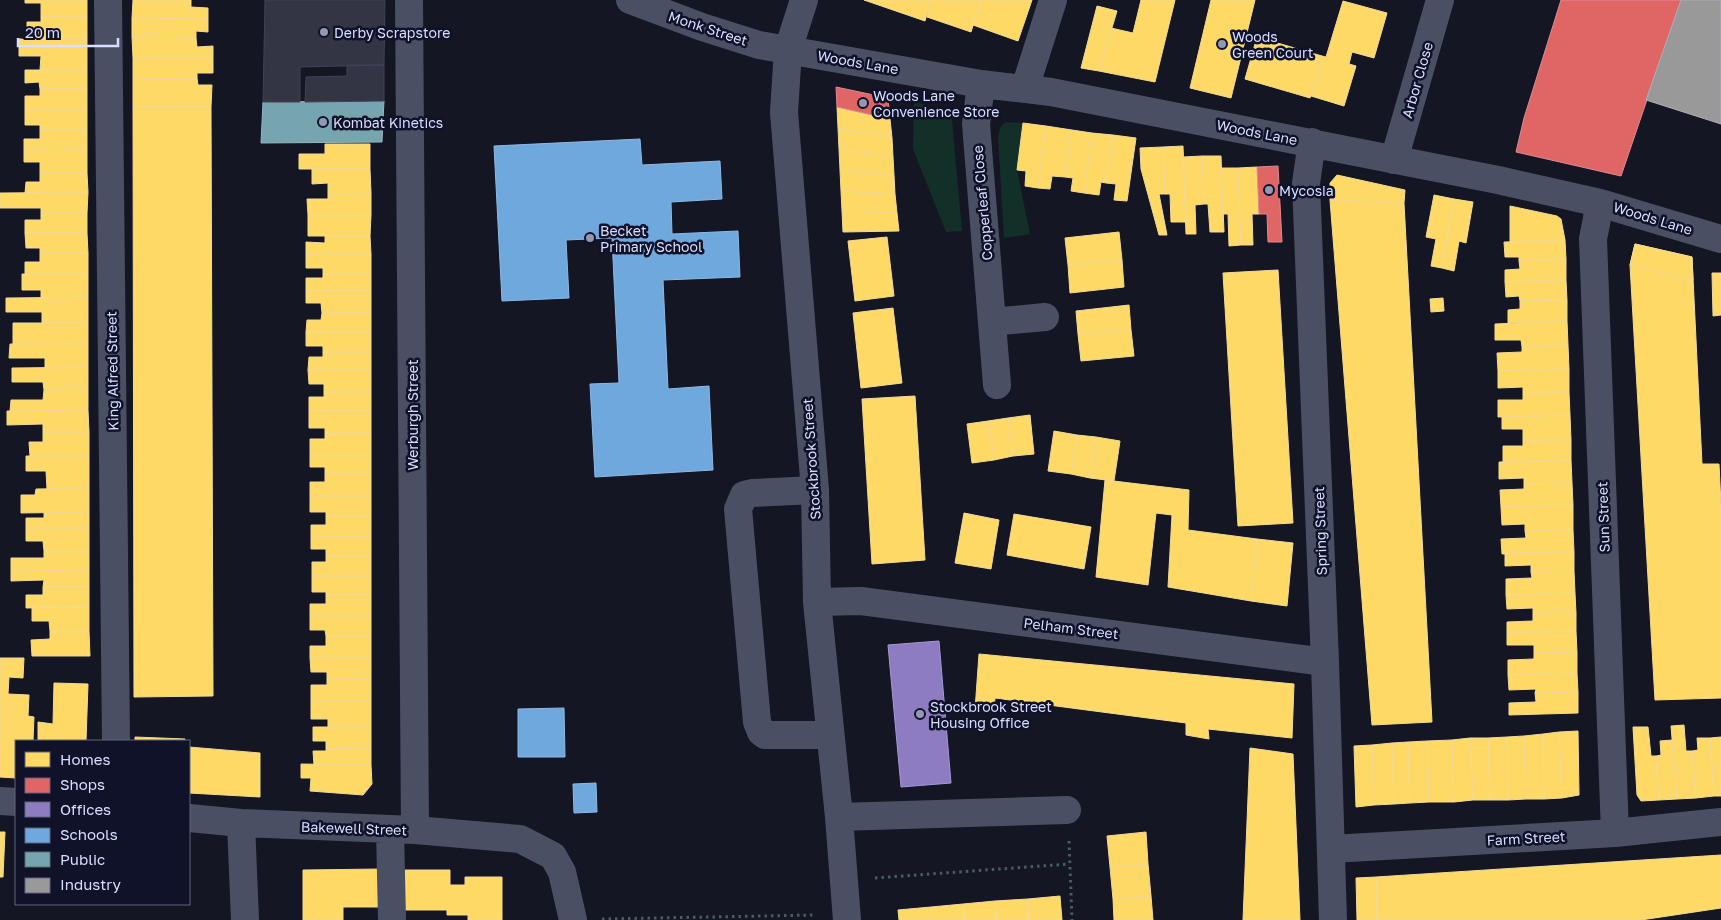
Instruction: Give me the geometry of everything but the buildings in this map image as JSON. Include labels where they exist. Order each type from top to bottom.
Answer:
[{"type":"street","name":"King Alfred Street","points":[[108,0],[116,740]]},
{"type":"street","name":"Werburgh Street","points":[[392,920],[403,830],[409,0]]},
{"type":"street","name":"Monk Street","points":[[630,0],[702,27],[788,50]]},
{"type":"street","name":"Stockbrook Street","points":[[804,0],[788,50],[784,112],[815,490],[817,602],[839,816],[847,917]]},
{"type":"street","points":[[1025,88],[1054,0]]},
{"type":"street","name":"Arbor Close","points":[[1394,160],[1440,0]]},
{"type":"street","name":"Woods Lane","points":[[788,50],[981,84],[1025,88],[1312,142],[1600,203],[1721,239]]},
{"type":"street","name":"Copperleaf Close","points":[[981,84],[976,124],[997,385]]},
{"type":"street","name":"Spring Street","points":[[1312,142],[1306,183],[1333,920]]},
{"type":"street","name":"Sun Street","points":[[1600,203],[1593,239],[1615,833]]},
{"type":"street","points":[[992,322],[1045,317]]},
{"type":"street","points":[[815,490],[752,493],[744,495],[738,509],[757,722],[761,732],[765,735],[830,735]]},
{"type":"street","name":"Pelham Street","points":[[817,602],[862,601],[1325,662]]},
{"type":"street","points":[[0,801],[15,802]]},
{"type":"street","points":[[839,816],[1067,810]]},
{"type":"street","name":"Bakewell Street","points":[[190,818],[241,823],[403,830],[520,839],[553,856],[562,872],[573,920]]},
{"type":"street","name":"Farm Street","points":[[1331,849],[1615,833],[1721,822]]},
{"type":"street","points":[[241,823],[246,920]]},
{"type":"path","points":[[1067,810],[1072,920]]},
{"type":"path","points":[[844,880],[1070,864]]},
{"type":"path","points":[[573,920],[847,917]]},
{"type":"green space","points":[[914,101],[950,114],[962,231],[946,232],[913,149]]},
{"type":"green space","points":[[1006,122],[1023,123],[1017,170],[1030,234],[1004,238],[998,136],[1001,126]]},
{"type":"place","name":"Derby Scrapstore","points":[[324,32]]},
{"type":"place","name":"Woods Green Court","points":[[1222,44]]},
{"type":"place","name":"Woods Lane Convenience Store","points":[[863,103]]},
{"type":"place","name":"Kombat Kinetics","points":[[323,122]]},
{"type":"place","name":"Mycosia","points":[[1269,190]]},
{"type":"place","name":"Becket Primary School","points":[[590,238]]},
{"type":"place","name":"Stockbrook Street Housing Office","points":[[920,714]]}]
